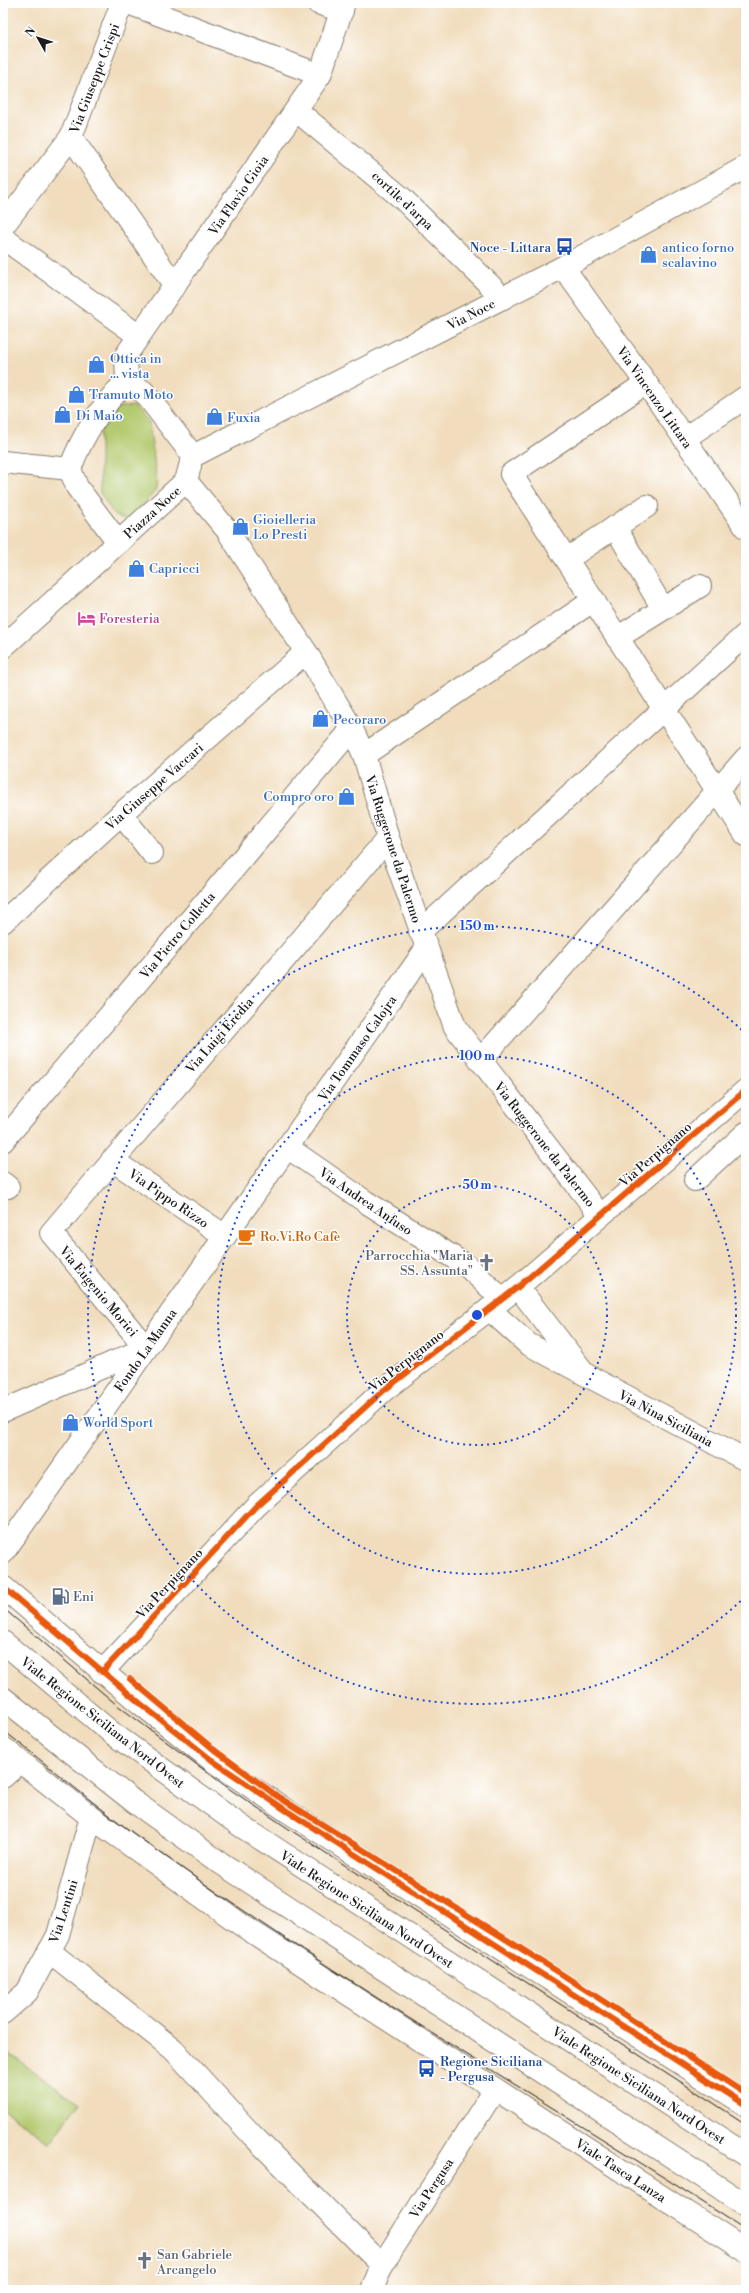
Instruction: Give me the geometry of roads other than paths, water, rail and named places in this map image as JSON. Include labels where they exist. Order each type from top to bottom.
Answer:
[{"type":"street","name":"Via Giuseppe Crispi","points":[[3,226],[71,137],[122,3]]},
{"type":"street","points":[[128,3],[320,75]]},
{"type":"street","points":[[318,3],[343,7]]},
{"type":"street","name":"Via Flavio Gioia","points":[[128,381],[126,355],[320,75],[343,7]]},
{"type":"street","name":"cortile d'arpa","points":[[296,110],[403,199],[503,298]]},
{"type":"street","points":[[71,137],[175,286]]},
{"type":"street","name":"Via Noce","points":[[193,456],[563,267],[746,167]]},
{"type":"street","points":[[3,238],[139,336]]},
{"type":"street","name":"Via Vincenzo Littara","points":[[563,267],[685,438],[746,528]]},
{"type":"street","points":[[3,462],[70,469],[78,446],[111,396],[128,381],[144,392],[193,456]]},
{"type":"street","points":[[646,383],[511,474],[594,600],[663,710],[746,835]]},
{"type":"street","points":[[685,438],[746,397]]},
{"type":"street","name":"Piazza Noce","points":[[70,469],[77,487],[118,542],[186,481],[193,456]]},
{"type":"street","name":"Via Ruggerone da Palermo","points":[[186,481],[227,530],[306,652],[352,729],[364,755],[388,838],[423,941],[455,1027],[600,1215]]},
{"type":"street","points":[[567,559],[647,506]]},
{"type":"street","points":[[615,527],[663,609]]},
{"type":"street","points":[[3,647],[118,542]]},
{"type":"street","points":[[617,638],[700,586]]},
{"type":"street","points":[[364,755],[594,600]]},
{"type":"street","name":"Via Tommaso Calojra","points":[[287,1147],[423,941],[663,710],[746,634]]},
{"type":"street","name":"Via Giuseppe Vaccari","points":[[3,922],[121,814],[306,652]]},
{"type":"street","name":"Via Pietro Colletta","points":[[3,1142],[352,729]]},
{"type":"street","points":[[480,1061],[746,758]]},
{"type":"street","points":[[121,814],[152,853]]},
{"type":"street","name":"Via Luigi Eredia","points":[[51,1233],[388,838]]},
{"type":"street","name":"Via Perpignano","points":[[102,1672],[256,1506],[383,1391],[503,1298],[746,1090]]},
{"type":"street","points":[[695,1180],[746,1133]]},
{"type":"street","name":"Fondo La Manna","points":[[3,1553],[287,1147]]},
{"type":"street","name":"Via Andrea Anfuso","points":[[287,1147],[372,1207],[467,1266],[503,1298]]},
{"type":"street","name":"Via Pippo Rizzo","points":[[112,1160],[225,1236]]},
{"type":"street","name":"Via Eugenio Morici","points":[[51,1233],[146,1348]]},
{"type":"street","name":"Via Nina Siciliana","points":[[503,1298],[587,1376]]},
{"type":"street","name":"Via Nina Siciliana","points":[[503,1298],[528,1344],[746,1460]]},
{"type":"street","points":[[3,1411],[146,1348]]},
{"type":"street","points":[[3,1587],[102,1672],[213,1761],[287,1811],[746,2105]]},
{"type":"street","name":"Viale Regione Siciliana Nord Ovest","points":[[3,1642],[112,1733],[241,1826],[746,2155]]},
{"type":"street","points":[[3,1698],[133,1801],[216,1860],[746,2205]]},
{"type":"street","points":[[3,1748],[91,1818],[243,1926],[495,2089]]},
{"type":"street","points":[[3,1777],[20,1762]]},
{"type":"street","name":"Via Lentini","points":[[3,2013],[27,1992],[58,1935],[91,1818]]},
{"type":"street","points":[[49,1951],[173,2049],[252,2135],[382,2265]]},
{"type":"street","name":"Viale Tasca Lanza","points":[[495,2089],[746,2251]]},
{"type":"street","name":"Via Pergusa","points":[[372,2290],[382,2265],[495,2089]]},
{"type":"tram line","points":[[3,1608],[117,1705],[231,1790],[295,1833],[746,2124]]},
{"type":"tram line","points":[[3,1730],[148,1844],[295,1945],[746,2230]]},
{"type":"place","name":"Noce - Littara","points":[[564,247]]},
{"type":"place","name":"antico forno scalavino","points":[[649,254]]},
{"type":"place","name":"Ottica in ... vista","points":[[97,365]]},
{"type":"place","name":"Tramuto Moto","points":[[76,394]]},
{"type":"place","name":"Di Maio","points":[[63,415]]},
{"type":"place","name":"Fuxia","points":[[214,417]]},
{"type":"place","name":"Gioielleria Lo Presti","points":[[240,526]]},
{"type":"place","name":"Capricci","points":[[136,568]]},
{"type":"place","name":"Foresteria","points":[[86,618]]},
{"type":"place","name":"Pecoraro","points":[[320,719]]},
{"type":"place","name":"Compro oro","points":[[347,796]]},
{"type":"place","name":"Ro.Vi.Ro Cafè","points":[[247,1236]]},
{"type":"place","name":"Parrocchia \"Maria SS. Assunta\"","points":[[486,1262]]},
{"type":"place","name":"World Sport","points":[[70,1422]]},
{"type":"place","name":"Eni","points":[[60,1596]]},
{"type":"place","name":"Regione Siciliana - Pergusa","points":[[427,2068]]},
{"type":"place","name":"San Gabriele Arcangelo","points":[[144,2261]]}]
